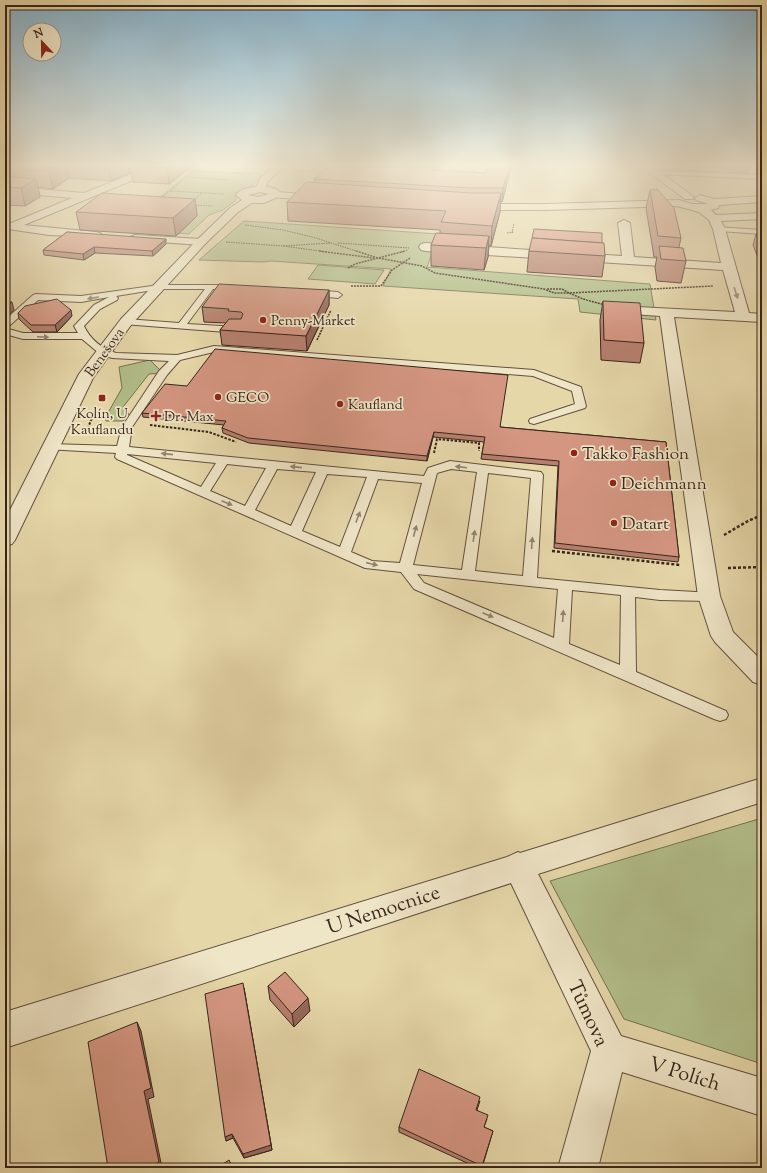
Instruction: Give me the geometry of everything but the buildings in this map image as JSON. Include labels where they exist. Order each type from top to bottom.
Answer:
[{"type":"street","points":[[9,226],[20,222]]},
{"type":"street","name":"Benešova","points":[[5,540],[84,377],[126,322],[222,222]]},
{"type":"street","points":[[716,222],[743,317]]},
{"type":"street","points":[[624,223],[628,260]]},
{"type":"street","points":[[9,226],[49,232],[106,236]]},
{"type":"street","points":[[121,237],[201,242]]},
{"type":"street","points":[[425,247],[728,267]]},
{"type":"street","points":[[637,311],[762,318]]},
{"type":"street","points":[[666,313],[709,596],[723,636],[762,676]]},
{"type":"street","name":"U Nemocnice","points":[[5,1030],[518,866],[762,790]]},
{"type":"street","name":"Tůmova","points":[[518,866],[609,1050],[578,1168]]},
{"type":"street","name":"V Polích","points":[[609,1050],[762,1097]]},
{"type":"lane","points":[[719,229],[762,232]]},
{"type":"lane","points":[[5,325],[36,297],[82,299],[159,287],[227,288]]},
{"type":"lane","points":[[181,326],[211,287]]},
{"type":"lane","points":[[298,292],[338,295]]},
{"type":"lane","points":[[121,294],[97,307],[79,326],[84,336],[104,352],[115,356],[176,358],[214,349],[534,373],[577,389],[581,406],[534,421]]},
{"type":"lane","points":[[126,322],[240,330]]},
{"type":"lane","points":[[5,332],[22,336],[84,336]]},
{"type":"lane","points":[[176,358],[127,427],[121,457],[370,565],[660,595],[709,596]]},
{"type":"lane","points":[[50,447],[122,450],[429,480]]},
{"type":"lane","points":[[203,492],[224,460]]},
{"type":"lane","points":[[248,512],[274,464]]},
{"type":"lane","points":[[405,568],[432,471],[450,465],[537,475],[530,582]]},
{"type":"lane","points":[[295,532],[323,469]]},
{"type":"lane","points":[[468,575],[483,469]]},
{"type":"lane","points":[[344,554],[374,474]]},
{"type":"lane","points":[[405,568],[419,586],[720,715]]},
{"type":"lane","points":[[561,647],[566,586]]},
{"type":"lane","points":[[628,592],[628,675]]},
{"type":"path","points":[[222,242],[284,246],[378,258]]},
{"type":"path","points":[[284,246],[335,243],[412,249],[355,264],[348,268]]},
{"type":"path","points":[[309,357],[338,295],[351,286],[381,286],[392,270],[408,259],[420,254],[425,247]]},
{"type":"path","points":[[544,289],[561,288],[569,293],[713,286]]},
{"type":"path","points":[[88,428],[114,428]]},
{"type":"path","points":[[722,537],[748,521],[762,515]]},
{"type":"path","points":[[726,568],[762,567]]},
{"type":"green space","points":[[158,222],[202,222],[189,234],[163,232]]},
{"type":"green space","points":[[243,222],[439,234],[427,267],[650,284],[656,320],[580,312],[578,299],[383,286],[391,269],[271,261],[199,260]]},
{"type":"green space","points":[[318,265],[384,270],[375,284],[308,279]]},
{"type":"green space","points":[[150,360],[163,373],[149,374],[123,407],[129,414],[123,421],[106,421],[105,418],[122,388],[119,367]]},
{"type":"green space","points":[[762,818],[762,1064],[624,1019],[550,881]]},
{"type":"place","name":"Penny-Market","points":[[263,320]]},
{"type":"place","name":"GECO","points":[[218,397]]},
{"type":"place","name":"Kolín, U Kauflandu","points":[[102,398]]},
{"type":"place","name":"Kaufland","points":[[340,404]]},
{"type":"place","name":"Dr. Max","points":[[156,416]]},
{"type":"place","name":"Takko Fashion","points":[[574,453]]},
{"type":"place","name":"Deichmann","points":[[613,483]]},
{"type":"place","name":"Datart","points":[[614,523]]}]
